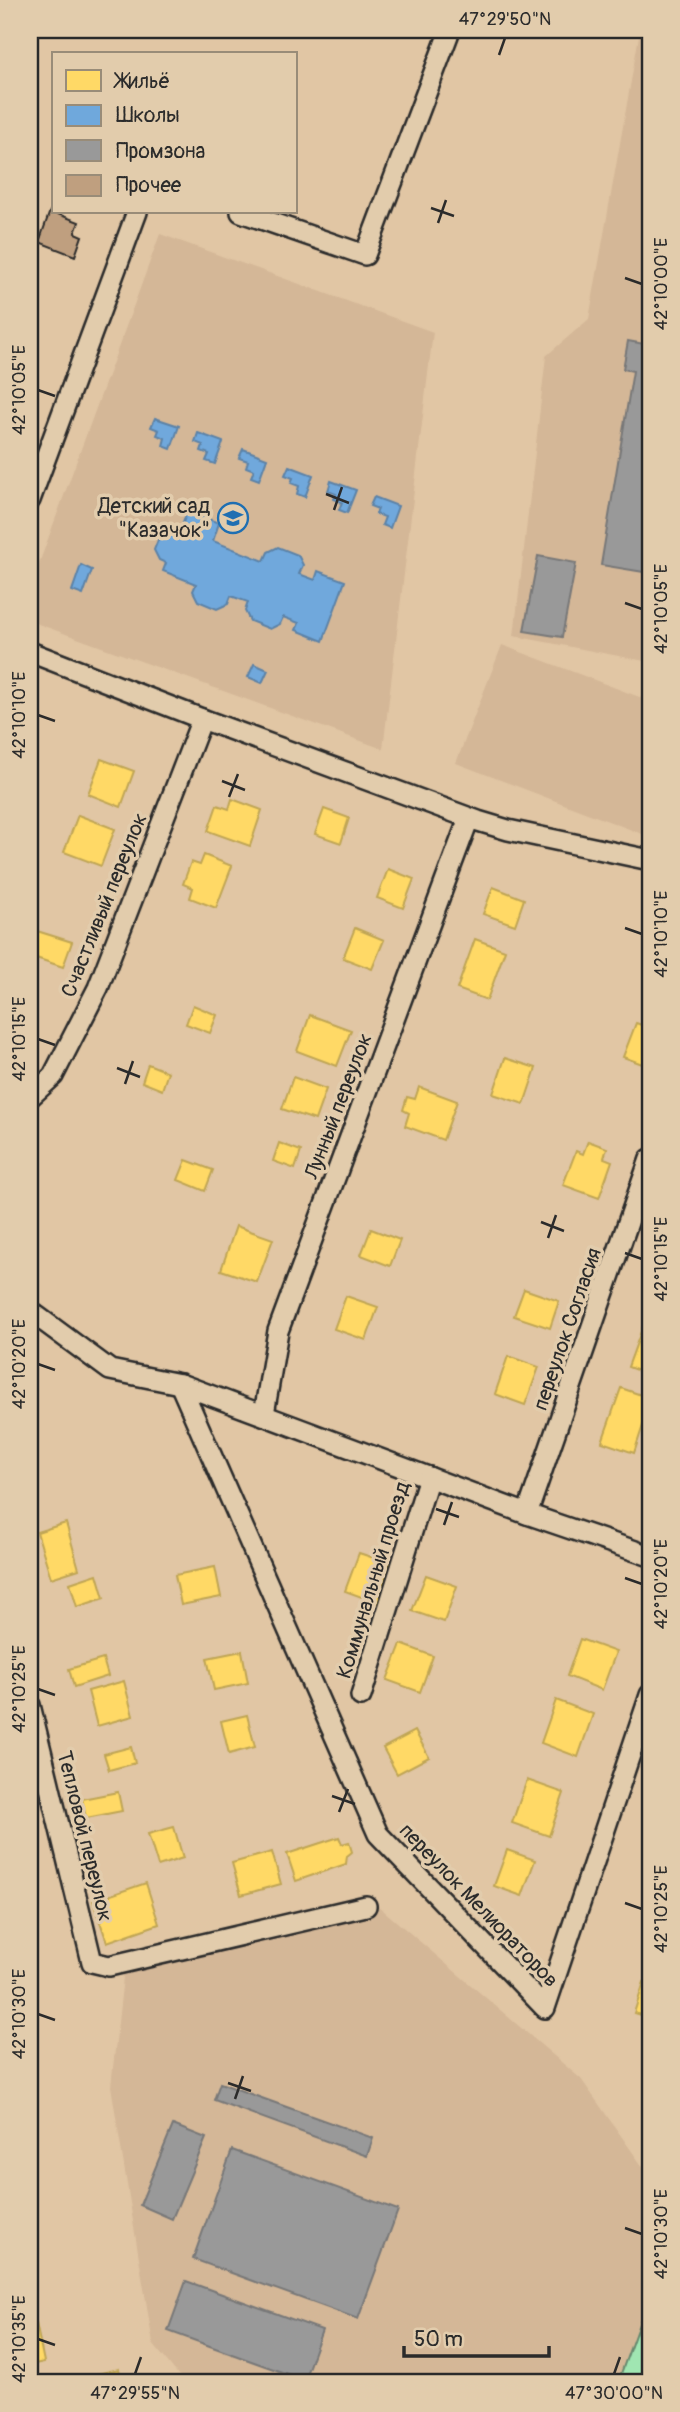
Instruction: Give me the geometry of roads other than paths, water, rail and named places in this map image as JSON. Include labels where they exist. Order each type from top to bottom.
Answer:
[{"type":"street","points":[[247,214],[365,255],[450,30]]},
{"type":"street","points":[[30,500],[136,214]]},
{"type":"street","points":[[30,652],[469,818],[508,830],[650,860]]},
{"type":"street","name":"Счастливый переулок","points":[[30,1097],[54,1076],[98,988],[202,719]]},
{"type":"street","name":"Лунный переулок","points":[[264,1414],[278,1331],[469,818]]},
{"type":"street","name":"переулок Согласия","points":[[527,1514],[650,1159]]},
{"type":"street","points":[[30,1311],[110,1370],[180,1384],[527,1514],[650,1556]]},
{"type":"street","name":"переулок Мелиораторов","points":[[180,1384],[378,1834],[545,2008],[650,1695]]},
{"type":"street","name":"Коммунальный проезд","points":[[361,1696],[429,1477]]},
{"type":"street","name":"Тепловой переулок","points":[[30,1705],[92,1962],[108,1966],[366,1906]]},
{"type":"place","name":"Детский сад \"Казачок\"","points":[[233,518]]}]
